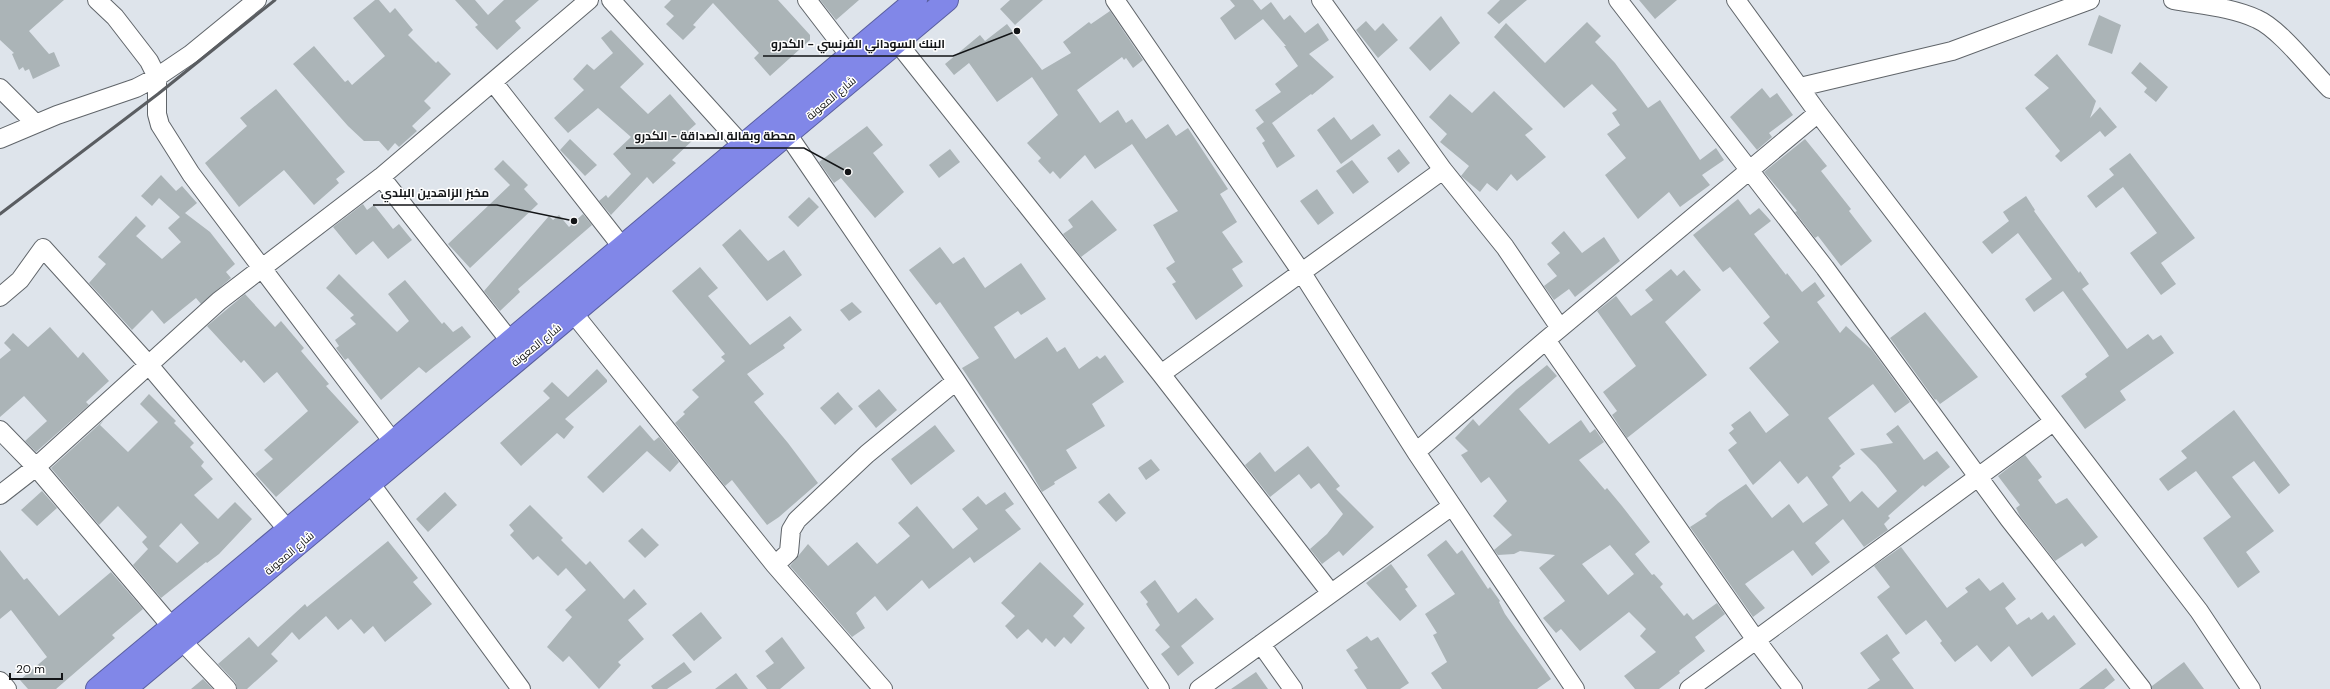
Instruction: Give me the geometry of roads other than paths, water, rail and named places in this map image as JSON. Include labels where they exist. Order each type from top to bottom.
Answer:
[{"type":"highway","name":"شارع المعونة","points":[[97,689],[177,634],[365,476],[574,314],[684,209],[743,146],[916,0]]},
{"type":"highway","name":"شارع المعونة","points":[[125,689],[177,634],[287,529],[365,476],[393,442],[510,341],[623,248],[684,209],[788,135],[947,0]]},
{"type":"street","points":[[98,0],[138,45],[149,61],[157,77],[157,114],[160,125],[190,174],[393,442]]},
{"type":"street","points":[[0,139],[35,123],[136,88],[157,77],[191,54],[257,0]]},
{"type":"street","points":[[0,495],[36,466],[219,301],[381,177],[588,0]]},
{"type":"street","points":[[611,0],[743,146]]},
{"type":"street","points":[[807,0],[850,56]]},
{"type":"street","points":[[1115,0],[1302,273],[1416,452],[1574,689]]},
{"type":"street","points":[[1321,0],[1444,170],[1505,247],[1553,334],[1756,640],[1793,689]]},
{"type":"street","points":[[1618,0],[1749,170],[1979,476],[2009,519],[2142,689]]},
{"type":"street","points":[[1736,0],[1818,113],[2199,611],[2251,689]]},
{"type":"street","points":[[1800,87],[1952,51],[2090,0]]},
{"type":"street","points":[[2173,0],[2236,12],[2258,19],[2276,33],[2330,89]]},
{"type":"street","points":[[897,42],[1161,374],[1330,592]]},
{"type":"street","points":[[493,82],[623,248]]},
{"type":"street","points":[[0,88],[35,123]]},
{"type":"street","points":[[1416,452],[1553,334],[1818,113]]},
{"type":"street","points":[[788,135],[956,381],[1160,689]]},
{"type":"street","points":[[1161,374],[1444,170]]},
{"type":"street","points":[[381,177],[510,341]]},
{"type":"street","points":[[0,297],[20,280],[43,248],[148,364],[287,529]]},
{"type":"street","points":[[574,314],[775,565],[883,689]]},
{"type":"street","points":[[775,565],[789,552],[791,530],[798,520],[867,454],[956,381]]},
{"type":"street","points":[[1689,689],[2053,422]]},
{"type":"street","points":[[0,430],[36,466],[177,634],[227,689]]},
{"type":"street","points":[[365,476],[521,689]]},
{"type":"street","points":[[1199,689],[1330,592],[1452,506]]},
{"type":"street","points":[[1260,644],[1293,689]]},
{"type":"street","points":[[0,681],[7,689]]},
{"type":"railway","points":[[0,214],[158,94],[275,0]]},
{"type":"place","name":"البنك السوداني الفرنسي - الكدرو","points":[[1017,31]]},
{"type":"place","name":"محطة وبقالة الصداقة - الكدرو","points":[[848,172]]},
{"type":"place","name":"مخبز الزاهدين البلدي","points":[[574,221]]}]
